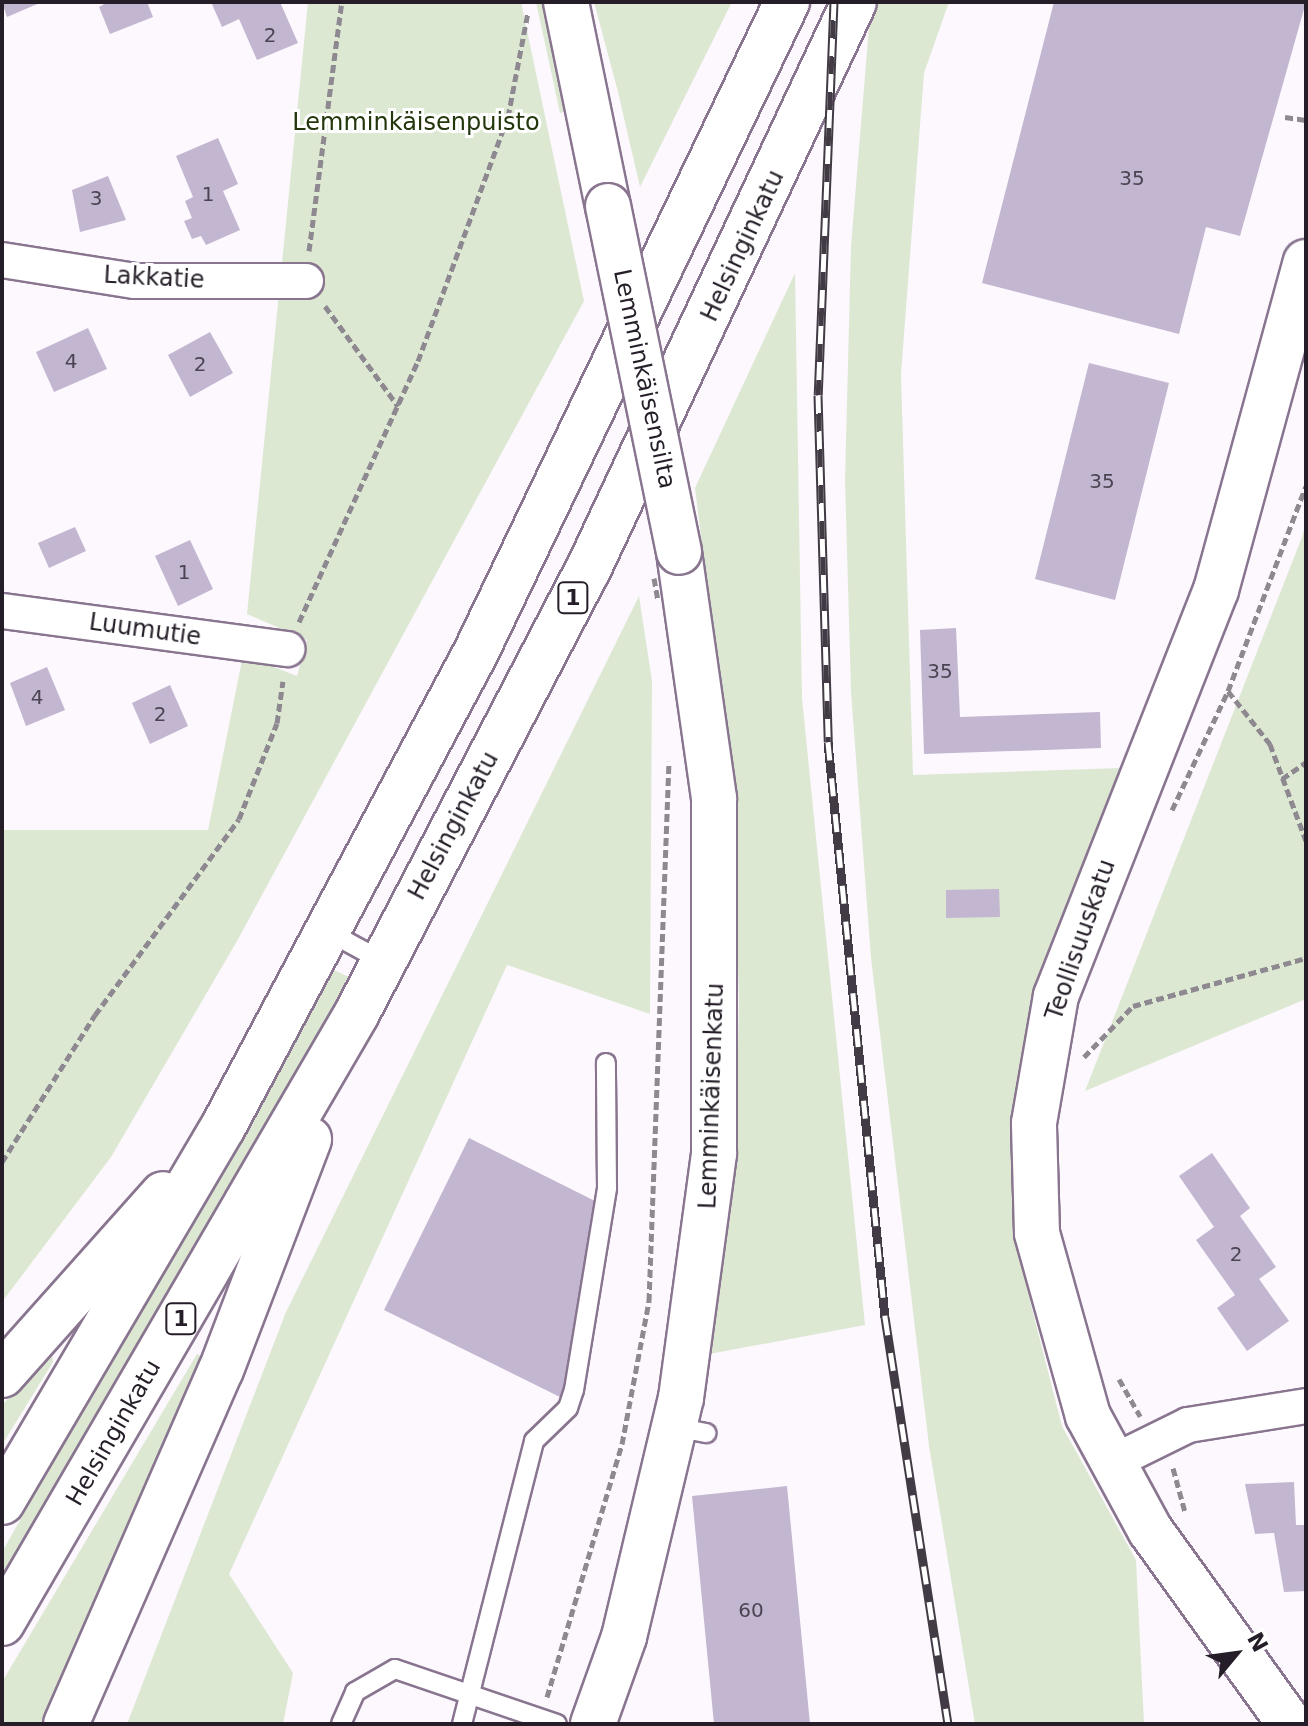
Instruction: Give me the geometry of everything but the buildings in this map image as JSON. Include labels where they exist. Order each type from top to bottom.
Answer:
[{"type":"main road","points":[[2,1502],[223,1127],[545,515],[787,2]]},
{"type":"main road","name":"Helsinginkatu","points":[[2,1623],[384,962],[601,544],[854,2]]},
{"type":"main road","name":"Lemminkäisensilta","points":[[548,3],[608,206],[679,552]]},
{"type":"main road","name":"Teollisuuskatu","points":[[1290,1724],[1111,1463],[1071,1370],[1037,1233],[1040,1074],[1056,996],[1216,590],[1306,262]]},
{"type":"main road","name":"Lemminkäisenkatu","points":[[593,1724],[691,1430],[714,1154],[718,915],[708,731],[679,552]]},
{"type":"main road","points":[[66,1724],[221,1370],[357,1013]]},
{"type":"main road","points":[[2,1375],[223,1127]]},
{"type":"street","name":"Lakkatie","points":[[2,260],[135,281],[306,281]]},
{"type":"street","name":"Luumutie","points":[[2,611],[287,649]]},
{"type":"street","points":[[1111,1463],[1188,1425],[1306,1406]]},
{"type":"lane","points":[[327,931],[384,962]]},
{"type":"lane","points":[[462,1724],[473,1693],[534,1441],[568,1408],[574,1390],[607,1188],[606,1063]]},
{"type":"lane","points":[[341,1724],[355,1692],[395,1669],[549,1721]]},
{"type":"path","points":[[342,2],[306,281],[398,406]]},
{"type":"path","points":[[2,1162],[95,1015],[239,819],[277,723],[287,649],[398,406],[548,3]]},
{"type":"path","points":[[1285,117],[1306,120]]},
{"type":"path","points":[[1167,821],[1228,691],[1306,486]]},
{"type":"path","points":[[658,601],[661,614]]},
{"type":"path","points":[[1228,691],[1270,744],[1306,841]]},
{"type":"path","points":[[549,1721],[622,1444],[649,1301],[669,753]]},
{"type":"path","points":[[1282,779],[1306,762]]},
{"type":"path","points":[[1081,1060],[1133,1006],[1306,958]]},
{"type":"path","points":[[1079,1070],[1084,1044]]},
{"type":"path","points":[[1115,1371],[1138,1412]]},
{"type":"green space","name":"Lemminkäisenpuisto","points":[[308,2],[521,2],[584,301],[237,941],[111,1157],[2,1302],[2,830],[208,830],[243,655],[297,676],[307,640],[247,614]]},
{"type":"green space","points":[[536,2],[547,2],[570,110],[560,113]]},
{"type":"green space","points":[[594,2],[732,2],[640,187],[618,92]]},
{"type":"green space","points":[[871,2],[949,2],[924,73],[901,374],[913,775],[1121,768],[1041,967],[1011,1151],[1030,1301],[1062,1426],[1136,1560],[1144,1724],[975,1724],[929,1446],[871,958],[851,692],[845,480],[851,246]]},
{"type":"green space","points":[[795,273],[802,698],[865,1325],[709,1354],[736,1148],[739,1001],[733,797],[695,488]]},
{"type":"green space","points":[[1306,521],[1306,999],[1085,1091],[1302,537]]},
{"type":"green space","points":[[639,596],[652,681],[650,1014],[507,965],[229,1574],[293,1673],[283,1724],[127,1724],[286,1312]]},
{"type":"green space","points":[[332,969],[351,978],[2,1578],[2,1552]]},
{"type":"green space","points":[[52,1354],[53,1362],[2,1445],[2,1405]]},
{"type":"green space","points":[[197,1354],[209,1360],[50,1724],[2,1724],[2,1682]]},
{"type":"railway","points":[[834,2],[818,395],[828,742],[885,1317],[948,1724]]}]
